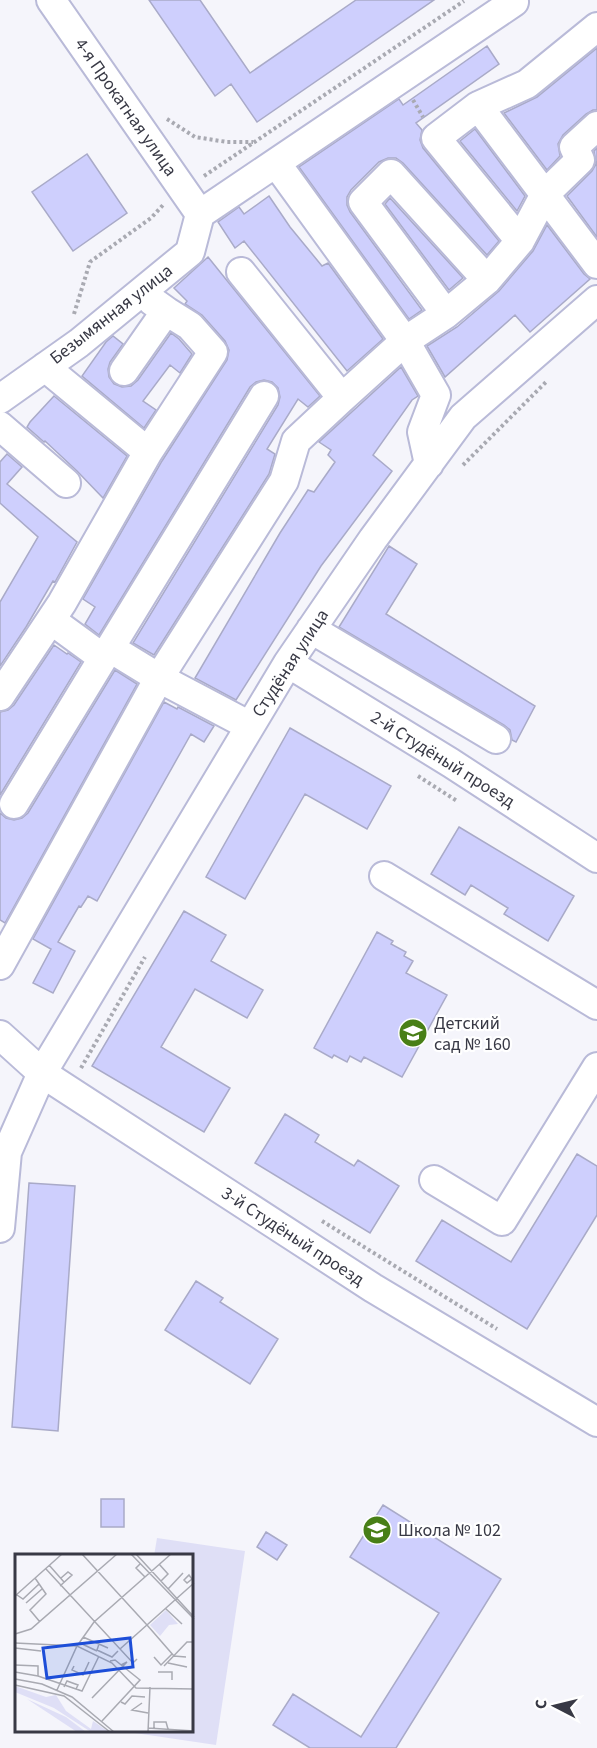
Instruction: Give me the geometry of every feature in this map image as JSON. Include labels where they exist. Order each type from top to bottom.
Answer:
[{"type":"street","name":"4-я Прокатная улица","points":[[51,0],[200,214]]},
{"type":"street","points":[[200,214],[514,2],[513,0]]},
{"type":"street","points":[[520,241],[436,138],[478,106],[527,84],[597,27]]},
{"type":"street","points":[[478,106],[597,264]]},
{"type":"street","points":[[0,965],[159,678],[284,481],[296,441],[405,342],[446,314],[487,280],[520,241],[545,194],[580,160],[574,147],[597,126]]},
{"type":"street","points":[[276,163],[405,342],[436,396],[422,432],[429,464]]},
{"type":"street","points":[[446,314],[363,202],[391,174],[487,280]]},
{"type":"street","name":"Безымянная улица","points":[[2,394],[79,343],[190,252],[200,214]]},
{"type":"street","points":[[241,272],[342,398]]},
{"type":"street","points":[[0,696],[62,603],[148,452],[213,352],[190,326],[140,293]]},
{"type":"street","name":"Студёная улица","points":[[0,1228],[7,1152],[46,1066],[288,663],[373,538],[463,417],[597,300]]},
{"type":"street","points":[[124,372],[166,311]]},
{"type":"street","points":[[45,367],[148,452]]},
{"type":"street","points":[[14,804],[264,396]]},
{"type":"street","points":[[0,426],[66,483]]},
{"type":"street","points":[[51,620],[107,653],[250,726]]},
{"type":"street","points":[[311,629],[495,739]]},
{"type":"street","name":"2-й Студёный проезд","points":[[288,663],[451,763],[597,858]]},
{"type":"street","points":[[384,876],[597,1005]]},
{"type":"street","name":"3-й Студёный проезд","points":[[0,1035],[372,1288],[597,1422]]},
{"type":"street","points":[[434,1180],[502,1221],[597,1067]]},
{"type":"path","points":[[401,78],[436,138]]},
{"type":"path","points":[[160,110],[167,119],[195,137],[227,142],[253,142]]},
{"type":"path","points":[[460,467],[549,380]]},
{"type":"path","points":[[46,1066],[79,1072],[149,950]]},
{"type":"path","points":[[318,1218],[497,1329]]},
{"type":"shaded area","points":[[157,1538],[245,1551],[216,1745],[135,1733],[194,1733],[194,1554],[154,1554]]},
{"type":"building","points":[[149,0],[200,0],[250,73],[356,0],[434,0],[257,122],[231,84],[215,96]]},
{"type":"building","points":[[487,46],[499,64],[416,123],[422,130],[420,140],[423,148],[499,241],[487,255],[396,158],[388,158],[379,162],[347,197],[350,212],[422,310],[409,319],[299,167],[399,99],[403,105]]},
{"type":"building","points":[[597,48],[597,110],[586,114],[563,135],[558,144],[560,156],[547,170],[504,113],[537,97]]},
{"type":"building","points":[[475,129],[525,196],[517,211],[460,141]]},
{"type":"building","points":[[597,148],[597,237],[567,196],[592,171],[596,164],[594,151]]},
{"type":"building","points":[[87,154],[127,213],[73,251],[32,192]]},
{"type":"building","points":[[269,196],[290,227],[322,266],[328,263],[383,339],[347,371],[244,241],[235,248],[218,222],[239,207],[244,214]]},
{"type":"building","points":[[390,198],[463,278],[449,290],[385,204]]},
{"type":"building","points":[[547,225],[590,279],[530,332],[515,315],[445,377],[427,346],[457,327],[499,291],[533,251]]},
{"type":"building","points":[[208,257],[320,396],[308,407],[298,399],[267,449],[275,454],[269,474],[154,655],[133,643],[278,405],[280,397],[278,388],[272,382],[264,380],[250,387],[99,635],[85,624],[95,607],[83,599],[162,461],[227,360],[229,350],[225,341],[202,315],[185,304],[187,301],[174,288]]},
{"type":"building","points":[[171,333],[192,354],[180,373],[170,365],[143,401],[156,410],[144,428],[82,376],[106,342],[113,336],[123,344],[110,362],[109,377],[114,384],[122,387],[131,386],[138,380]]},
{"type":"building","points":[[401,367],[418,396],[412,400],[373,455],[392,471],[321,566],[236,700],[195,678],[280,533],[308,490],[314,492],[335,462],[328,455],[331,450],[319,442]]},
{"type":"building","points":[[54,396],[127,456],[103,498],[45,441],[27,427]]},
{"type":"building","points":[[7,454],[22,467],[7,484],[77,542],[55,582],[53,581],[0,666],[0,602],[38,537],[0,503],[0,462]]},
{"type":"building","points":[[389,546],[417,564],[386,614],[535,706],[516,742],[512,740],[510,730],[504,725],[339,627]]},
{"type":"building","points":[[54,645],[81,662],[0,795],[0,712],[14,705]]},
{"type":"building","points":[[115,670],[137,684],[5,923],[0,920],[0,813],[14,820],[28,813]]},
{"type":"building","points":[[164,702],[214,726],[204,742],[191,734],[97,901],[88,896],[81,907],[79,906],[58,942],[75,951],[53,993],[33,983],[51,949],[33,939]]},
{"type":"building","points":[[290,728],[391,786],[367,829],[305,794],[245,899],[206,877]]},
{"type":"building","points":[[459,827],[574,896],[548,941],[504,914],[508,908],[471,885],[465,895],[431,874]]},
{"type":"building","points":[[184,911],[226,935],[211,961],[263,990],[247,1018],[195,989],[161,1047],[230,1088],[204,1132],[92,1066]]},
{"type":"building","points":[[377,932],[393,941],[391,944],[406,952],[404,956],[413,961],[406,973],[447,995],[402,1077],[364,1057],[361,1062],[350,1056],[347,1062],[334,1055],[332,1058],[314,1048]]},
{"type":"building","points":[[285,1114],[319,1135],[315,1142],[354,1166],[358,1160],[399,1186],[370,1233],[255,1163]]},
{"type":"building","points":[[577,1154],[597,1166],[597,1215],[527,1329],[416,1261],[442,1220],[511,1262]]},
{"type":"building","points":[[29,1183],[75,1186],[58,1431],[12,1427]]},
{"type":"building","points":[[196,1281],[223,1298],[220,1302],[278,1339],[250,1384],[165,1330]]},
{"type":"building","points":[[101,1499],[124,1499],[124,1527],[101,1527]]},
{"type":"building","points":[[383,1505],[501,1579],[396,1748],[310,1748],[273,1725],[293,1694],[361,1737],[439,1613],[350,1557]]},
{"type":"building","points":[[266,1532],[287,1545],[277,1560],[257,1547]]},
{"type":"place","name":"Детский сад № 160","points":[[413,1033]]},
{"type":"place","name":"Школа № 102","points":[[377,1530]]}]
